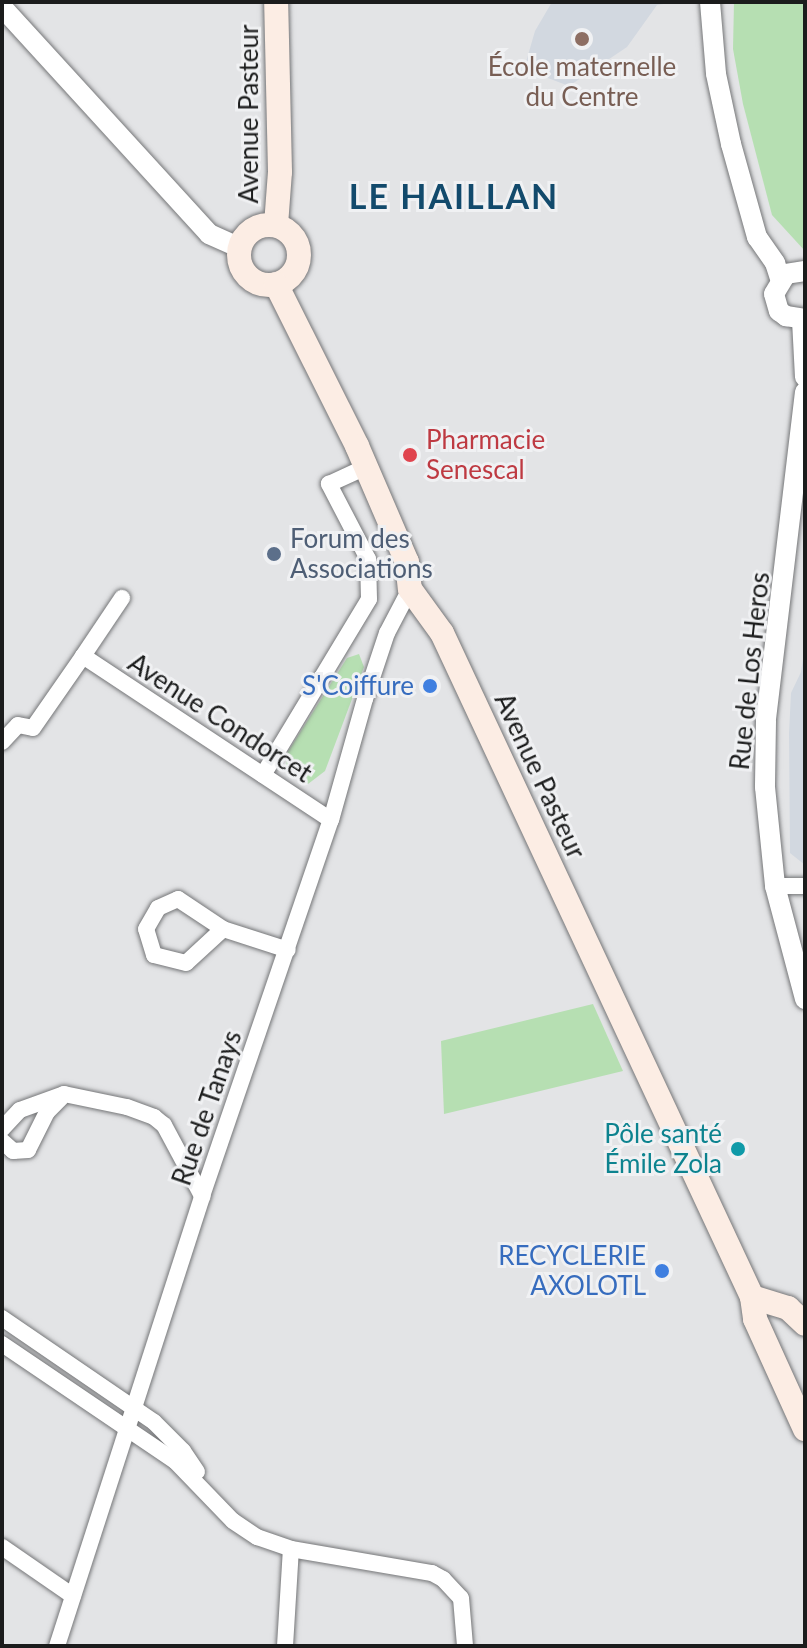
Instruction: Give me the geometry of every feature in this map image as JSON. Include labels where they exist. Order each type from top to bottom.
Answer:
[{"type":"main road","name":"Avenue Pasteur","points":[[276,2],[280,172],[276,225]]},
{"type":"main road","points":[[267,224],[276,225],[293,236],[300,255],[293,274],[276,284],[256,282],[248,276],[239,258],[240,248],[249,232],[267,224]]},
{"type":"main road","name":"Avenue Pasteur","points":[[276,284],[324,376],[366,467],[407,562],[410,589],[442,633],[752,1297],[755,1319],[805,1429]]},
{"type":"main road","points":[[752,1297],[799,1313]]},
{"type":"street","points":[[710,2],[716,74],[731,144],[757,237],[780,278]]},
{"type":"street","points":[[2,7],[209,234],[240,248]]},
{"type":"street","points":[[805,271],[793,271],[780,278],[774,294],[779,311],[794,320],[804,320],[805,377]]},
{"type":"street","name":"Rue de Los Heros","points":[[805,392],[766,721],[766,814],[775,886],[805,999]]},
{"type":"street","points":[[263,775],[369,599],[368,559],[329,484],[366,467]]},
{"type":"street","name":"Rue de Tanays","points":[[57,1646],[202,1196],[331,820],[387,633],[410,589]]},
{"type":"street","points":[[2,742],[18,725],[33,728],[122,598]]},
{"type":"street","name":"Avenue Condorcet","points":[[83,656],[331,820]]},
{"type":"street","points":[[775,886],[805,886]]},
{"type":"street","points":[[223,929],[186,963],[154,955],[146,929],[158,908],[178,899],[223,929],[288,950]]},
{"type":"street","points":[[2,1129],[20,1110],[64,1094],[154,1117],[164,1125],[202,1196]]},
{"type":"street","points":[[2,1141],[13,1151],[28,1150],[47,1112],[64,1094]]},
{"type":"street","points":[[2,1318],[170,1436],[215,1501]]},
{"type":"street","points":[[2,1344],[175,1461],[233,1521],[257,1537],[291,1549],[432,1573],[453,1586],[464,1609],[465,1646]]},
{"type":"street","points":[[780,1373],[805,1392]]},
{"type":"street","points":[[2,1547],[73,1596]]},
{"type":"street","points":[[285,1646],[291,1549]]},
{"type":"shaded area","name":"École maternelle du Centre","points":[[552,2],[676,2],[657,5],[627,47],[569,86],[524,69],[535,31]]},
{"type":"shaded area","points":[[805,645],[805,865],[790,853],[789,733],[791,693],[801,672]]},
{"type":"green space","points":[[734,2],[805,2],[805,251],[772,215],[743,104],[733,49]]},
{"type":"green space","points":[[359,654],[364,667],[325,771],[308,784],[286,772],[287,753],[347,658]]},
{"type":"green space","points":[[593,1004],[623,1071],[444,1114],[441,1041]]},
{"type":"place","name":"École maternelle du Centre","points":[[582,39]]},
{"type":"place","name":"Pharmacie Senescal","points":[[410,455]]},
{"type":"place","name":"Forum des Associations","points":[[274,554]]},
{"type":"place","name":"S'Coiffure","points":[[430,686]]},
{"type":"place","name":"Pôle santé Émile Zola","points":[[738,1149]]},
{"type":"place","name":"RECYCLERIE AXOLOTL","points":[[662,1271]]},
{"type":"district","name":"LE HAILLAN","points":[[454,196]]}]
